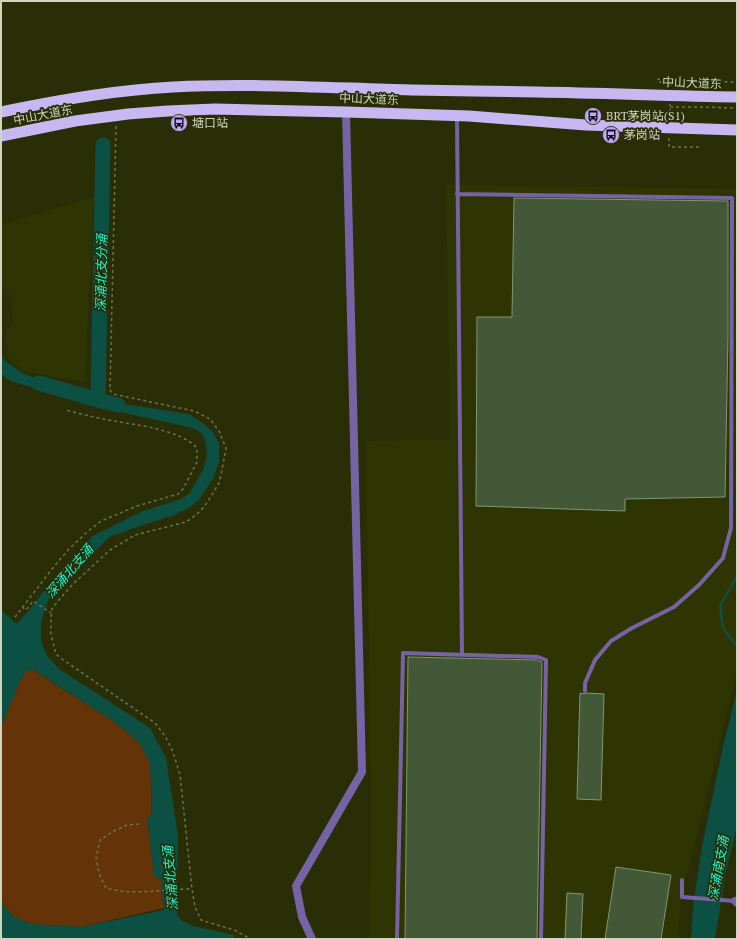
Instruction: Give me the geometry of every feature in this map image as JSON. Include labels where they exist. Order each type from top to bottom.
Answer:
[{"type":"highway","name":"中山大道东","points":[[1,112],[66,99],[118,92],[218,85],[737,97]]},
{"type":"highway","name":"中山大道东","points":[[1,136],[57,124],[116,116],[168,111],[214,109],[487,117],[586,125],[737,130]]},
{"type":"street","points":[[312,939],[302,917],[296,886],[362,772],[346,112]]},
{"type":"lane","points":[[457,116],[462,654]]},
{"type":"lane","points":[[457,194],[732,198],[731,528],[723,558],[699,585],[674,607],[632,628],[611,641],[595,660],[585,682],[586,691]]},
{"type":"lane","points":[[397,939],[403,653],[538,657],[546,660],[541,939]]},
{"type":"lane","points":[[682,880],[682,897],[736,902]]},
{"type":"path","points":[[671,86],[671,79],[658,78],[658,82],[669,82],[674,80],[737,83]]},
{"type":"path","points":[[670,100],[670,121]]},
{"type":"path","points":[[670,107],[737,108]]},
{"type":"path","points":[[116,116],[110,390],[113,394],[194,411],[210,419],[219,431],[226,448],[218,483],[210,498],[196,516],[186,522],[135,536],[110,550],[73,584],[52,609],[51,635],[56,654],[155,723],[165,736],[173,752],[180,775],[195,907],[201,920],[234,930],[250,939]]},
{"type":"path","points":[[669,134],[669,147],[700,147]]},
{"type":"path","points":[[14,617],[56,564],[87,532],[101,521],[137,506],[178,494],[183,488],[197,462],[197,448],[192,443],[164,430],[98,418],[65,410]]},
{"type":"path","points":[[22,607],[26,610],[33,601],[52,614]]},
{"type":"path","points":[[139,824],[128,824],[100,840],[96,859],[100,876],[106,888],[134,893],[162,890],[192,890]]},
{"type":"shaded area","points":[[446,185],[737,189],[737,670],[680,905],[679,939],[369,939],[371,834],[366,441],[450,439]]},
{"type":"shaded area","points":[[94,197],[85,382],[23,371],[8,358],[6,332],[13,322],[11,298],[1,284],[1,221],[5,223]]},
{"type":"shaded area","points":[[26,670],[34,670],[113,721],[139,742],[150,762],[152,816],[147,817],[154,875],[161,880],[164,908],[81,927],[31,924],[14,917],[3,905],[1,897],[1,727]]},
{"type":"water","points":[[1,354],[4,360],[22,373],[79,397],[189,414],[212,431],[219,443],[219,461],[214,477],[199,500],[177,514],[109,537],[48,600],[41,622],[41,642],[48,657],[59,669],[150,728],[166,758],[178,836],[177,914],[182,921],[193,926],[234,935],[234,939],[1,939],[1,897],[3,905],[14,917],[31,924],[81,927],[164,910],[161,880],[154,875],[147,817],[152,816],[150,763],[139,742],[113,721],[34,670],[26,671],[19,683],[1,727],[1,610],[17,624],[55,577],[93,536],[141,512],[181,499],[189,494],[203,470],[207,455],[203,434],[193,428],[107,409],[10,381],[1,374]]},
{"type":"water","name":"深涌南支涌","points":[[737,691],[737,826],[726,871],[715,939],[691,939],[693,908],[702,846],[723,747]]},
{"type":"building","points":[[514,198],[728,201],[728,335],[725,497],[625,499],[625,511],[476,506],[477,317],[512,317]]},
{"type":"building","points":[[408,657],[537,660],[542,662],[537,939],[405,939]]},
{"type":"building","points":[[580,693],[604,694],[601,800],[577,799]]},
{"type":"building","points":[[616,867],[671,875],[661,939],[605,939]]},
{"type":"building","points":[[567,893],[583,894],[581,939],[565,939]]},
{"type":"waterway","name":"深涌北支分涌","points":[[98,400],[103,145]]},
{"type":"waterway","name":"深涌北支涌","points":[[39,383],[118,405]]},
{"type":"waterway","points":[[737,576],[720,606],[723,628],[737,646]]},
{"type":"place","name":"BRT茅岗站(S1)","points":[[593,116]]},
{"type":"place","name":"塘口站","points":[[179,123]]},
{"type":"place","name":"茅岗站","points":[[611,135]]}]
